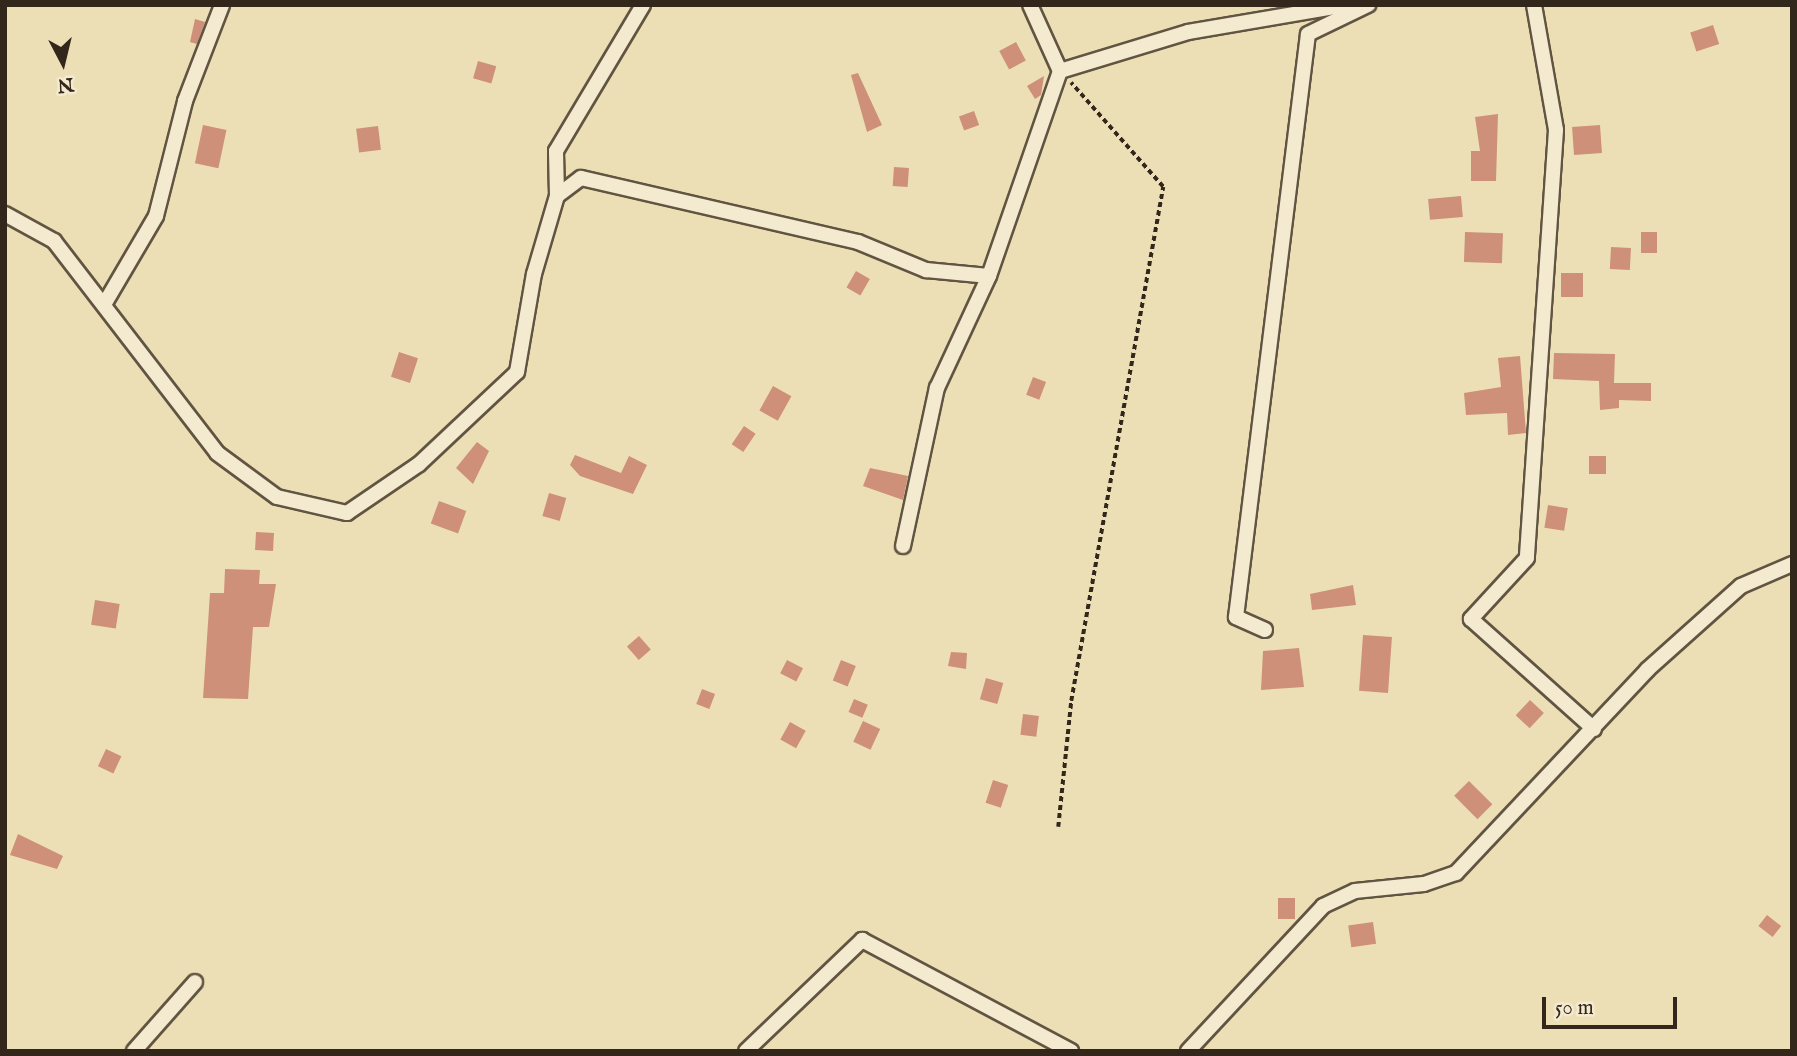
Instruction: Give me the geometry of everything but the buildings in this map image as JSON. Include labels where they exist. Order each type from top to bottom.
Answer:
[{"type":"street","points":[[105,303],[156,216],[185,101],[222,5]]},
{"type":"street","points":[[5,214],[54,242],[105,303],[217,453],[277,497],[346,513],[419,464],[517,372],[534,274],[558,196],[556,151],[643,5]]},
{"type":"street","points":[[903,546],[937,388],[989,276],[1060,71],[1030,5]]},
{"type":"street","points":[[1060,71],[1188,32],[1346,5]]},
{"type":"street","points":[[1265,630],[1237,617],[1308,34],[1368,5]]},
{"type":"street","points":[[1534,5],[1556,130],[1527,558],[1471,619],[1594,729]]},
{"type":"street","points":[[558,196],[581,178],[592,180],[858,242],[926,270],[989,276]]},
{"type":"street","points":[[1188,1051],[1323,906],[1355,891],[1424,884],[1456,873],[1647,670],[1741,586],[1792,564]]},
{"type":"street","points":[[746,1051],[862,940],[1071,1051]]},
{"type":"street","points":[[134,1051],[195,982]]},
{"type":"path","points":[[1058,827],[1071,701],[1163,187],[1060,71]]}]
